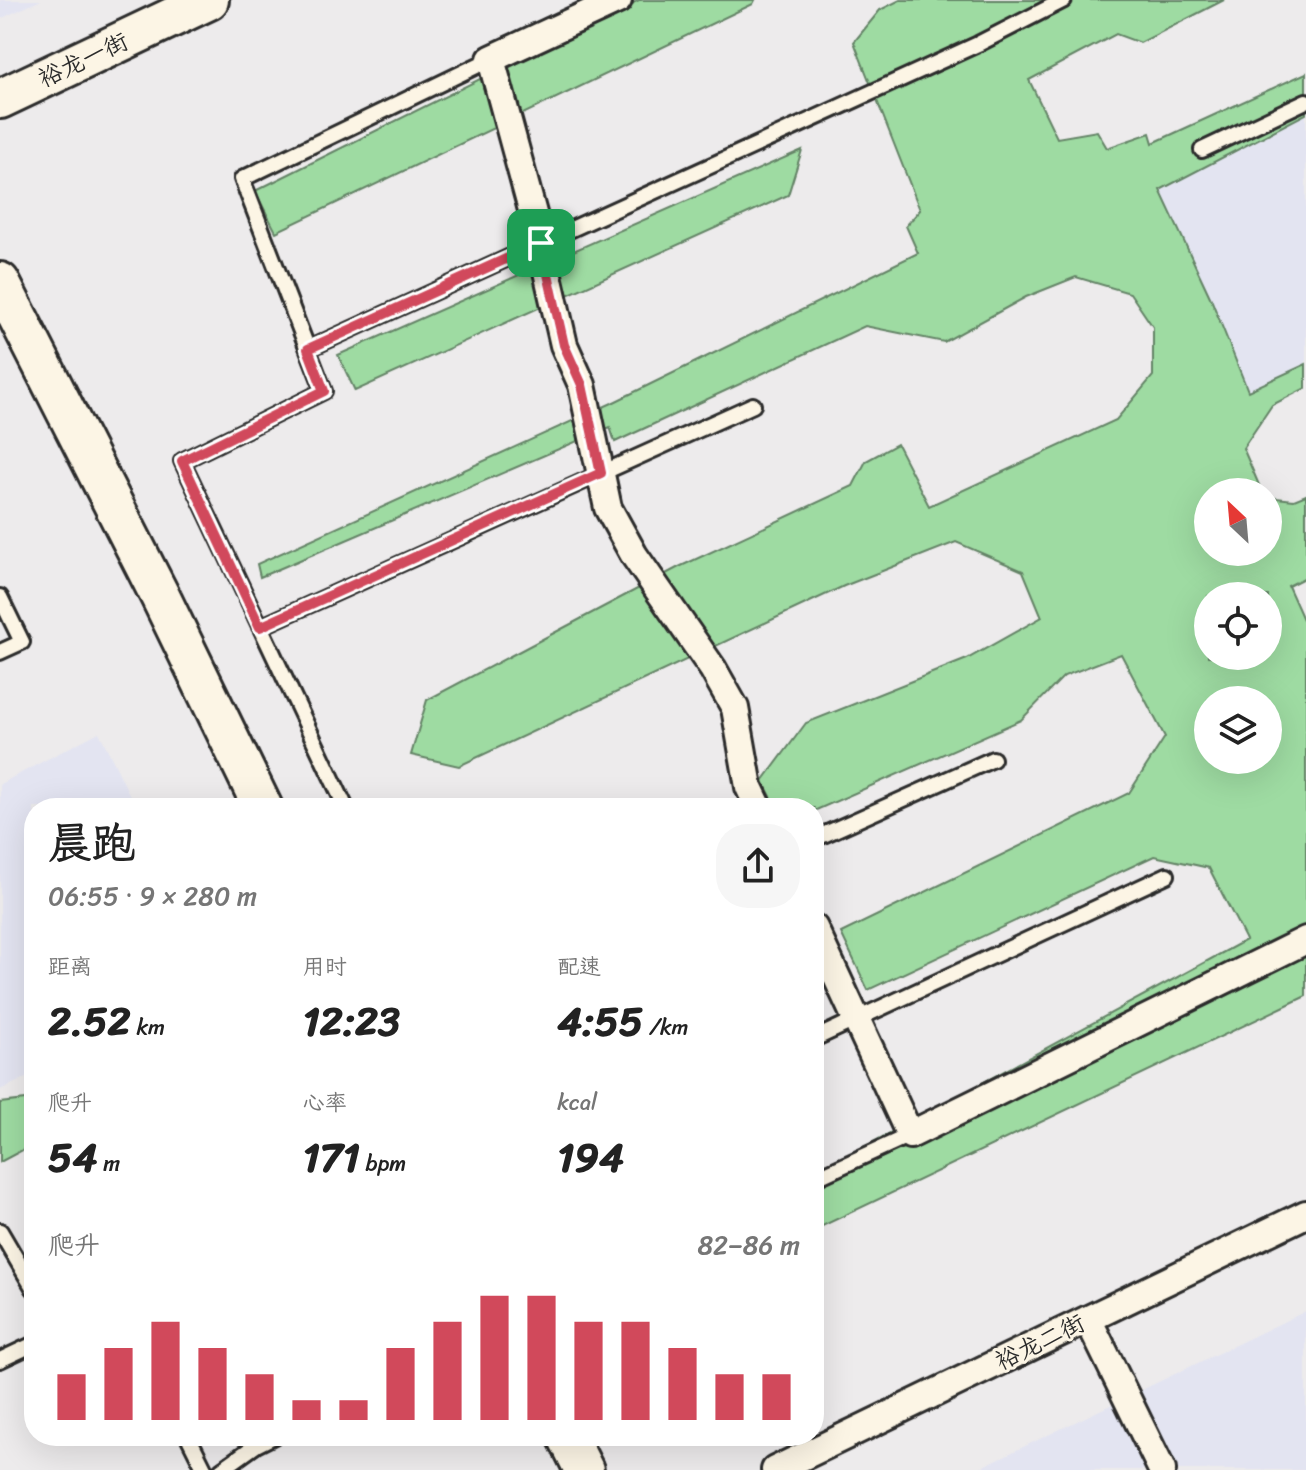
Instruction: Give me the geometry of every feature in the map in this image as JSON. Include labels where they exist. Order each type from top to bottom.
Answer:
[{"type":"street","name":"裕龙一街","points":[[0,99],[209,0]]},
{"type":"street","points":[[618,0],[491,59],[541,243],[564,345],[582,385],[608,508],[634,555],[713,669],[735,708],[749,787],[754,798]]},
{"type":"street","points":[[0,282],[160,596],[258,798]]},
{"type":"street","points":[[824,954],[910,1135],[1306,940]]},
{"type":"street","name":"裕龙二街","points":[[775,1470],[1306,1214]]},
{"type":"street","points":[[1088,1319],[1162,1470]]},
{"type":"street","points":[[572,1446],[584,1470]]},
{"type":"lane","points":[[308,349],[978,44],[1064,0]]},
{"type":"lane","points":[[341,798],[182,461],[324,391],[242,179],[491,59]]},
{"type":"lane","points":[[1202,150],[1306,101]]},
{"type":"lane","points":[[260,627],[753,405]]},
{"type":"lane","points":[[0,597],[22,642],[0,652]]},
{"type":"lane","points":[[824,835],[993,759]]},
{"type":"lane","points":[[824,1034],[1167,875]]},
{"type":"lane","points":[[824,1174],[910,1135]]},
{"type":"lane","points":[[0,1231],[24,1272]]},
{"type":"lane","points":[[0,1360],[24,1349]]},
{"type":"lane","points":[[193,1446],[205,1470]]},
{"type":"lane","points":[[221,1470],[255,1446]]},
{"type":"shaded area","points":[[0,0],[41,0],[0,19]]},
{"type":"shaded area","points":[[1306,114],[1306,364],[1248,391],[1160,189]]},
{"type":"shaded area","points":[[99,732],[131,798],[24,798],[24,1079],[0,1090],[0,784]]},
{"type":"shaded area","points":[[1306,1311],[1306,1470],[975,1470]]},
{"type":"green space","points":[[639,0],[755,0],[753,4],[276,232],[255,191]]},
{"type":"green space","points":[[900,0],[1224,0],[1140,43],[1116,34],[1029,80],[1057,138],[1097,131],[1107,148],[1150,133],[1153,143],[1306,73],[1306,114],[1160,190],[1211,299],[1248,391],[1306,364],[1306,388],[1272,405],[1243,448],[1256,478],[1194,478],[1194,566],[1282,566],[1282,499],[1294,500],[1306,495],[1306,577],[1288,586],[1306,626],[1306,996],[824,1225],[824,1169],[1246,940],[1209,868],[1154,856],[868,990],[841,933],[1129,793],[1165,737],[1121,654],[1064,676],[1021,720],[824,807],[824,798],[772,798],[763,781],[806,723],[967,659],[1042,617],[1023,571],[956,542],[844,586],[459,766],[411,755],[427,700],[679,567],[853,486],[866,461],[897,444],[929,506],[1116,420],[1153,376],[1153,327],[1130,293],[1076,277],[1026,297],[944,342],[865,326],[615,442],[610,427],[260,577],[257,564],[612,403],[918,253],[906,226],[920,210],[854,42],[880,10]]},
{"type":"green space","points":[[802,150],[788,195],[355,391],[338,355]]},
{"type":"green space","points":[[24,1100],[24,1149],[0,1162],[0,1103]]},
{"type":"route","points":[[541,243],[564,345],[582,385],[601,473],[260,627],[182,461],[324,391],[308,349],[541,243]]}]
